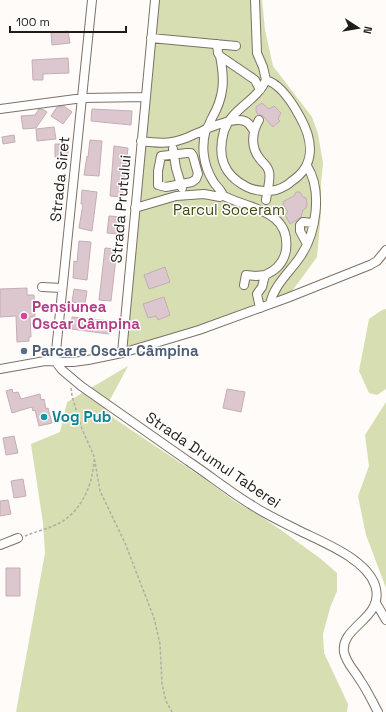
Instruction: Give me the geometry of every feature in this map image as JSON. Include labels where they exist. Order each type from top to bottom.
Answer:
[{"type":"street","name":"Strada Siret","points":[[55,361],[92,0]]},
{"type":"street","name":"Strada Prutului","points":[[122,353],[155,0]]},
{"type":"street","points":[[255,0],[256,45],[259,60],[263,67],[266,80],[254,97],[236,112],[228,122],[224,130],[221,145],[222,157],[230,175],[237,182],[250,188],[267,191],[277,190],[289,184],[298,177],[309,162],[310,143],[305,125],[286,96],[270,81],[266,80]]},
{"type":"street","points":[[152,38],[236,46]]},
{"type":"street","points":[[217,44],[222,65],[223,92],[216,111],[206,129],[204,154],[210,176],[221,191],[222,195]]},
{"type":"street","points":[[220,56],[255,80],[260,90]]},
{"type":"street","points":[[0,109],[83,98],[146,96]]},
{"type":"street","points":[[141,141],[159,143],[173,142],[184,139],[206,129],[236,120],[243,120],[248,123],[254,131]]},
{"type":"street","points":[[259,120],[254,131],[253,140],[255,152],[269,171],[266,200]]},
{"type":"street","points":[[173,142],[180,184],[186,195]]},
{"type":"street","points":[[191,153],[198,174],[196,179],[192,182],[180,184],[162,187],[158,185],[157,183],[161,156],[191,153]]},
{"type":"street","points":[[270,304],[276,288],[300,257],[307,244],[313,224],[316,210],[316,196],[312,173],[307,166]]},
{"type":"street","points":[[261,210],[266,200],[272,196],[284,193]]},
{"type":"street","points":[[135,208],[157,201],[186,195],[204,194],[217,197],[222,195],[271,215],[283,228],[286,241],[285,254],[279,266],[265,275],[246,275],[244,285]]},
{"type":"street","points":[[307,244],[300,231],[300,225],[303,222],[313,224]]},
{"type":"street","points":[[0,369],[45,361],[73,362],[88,360],[122,353],[199,330],[370,265],[386,250]]},
{"type":"street","points":[[260,308],[257,294],[262,287],[265,275]]},
{"type":"street","points":[[42,287],[62,288]]},
{"type":"street","name":"Strada Drumul Taberei","points":[[55,361],[70,377],[250,504],[285,524],[334,547],[348,557],[370,576],[375,585],[377,595],[376,603]]},
{"type":"street","points":[[0,545],[18,538]]},
{"type":"street","points":[[376,603],[386,620]]},
{"type":"street","points":[[376,603],[372,612],[351,633],[343,646],[346,660],[360,680],[378,712]]},
{"type":"path","points":[[70,377],[72,396],[82,429],[94,456],[100,491],[125,543],[154,618],[160,644],[162,684],[166,701],[172,712]]},
{"type":"path","points":[[18,538],[62,522],[74,512],[90,487],[94,471],[94,456]]},
{"type":"green space","name":"Parcul Soceram","points":[[156,0],[262,0],[265,30],[273,66],[312,117],[318,134],[323,163],[317,257],[287,298],[122,353]]},
{"type":"green space","points":[[386,309],[386,389],[377,395],[369,393],[359,371],[369,319]]},
{"type":"green space","points":[[128,366],[105,409],[115,419],[236,502],[281,530],[321,559],[337,573],[337,591],[330,608],[323,634],[324,653],[348,704],[347,712],[16,712],[45,553],[43,523],[31,444],[60,432],[67,402]]},
{"type":"green space","points":[[386,402],[386,588],[366,535],[358,496],[369,466],[365,435]]},
{"type":"building","points":[[68,31],[70,43],[52,45],[51,33]]},
{"type":"building","points":[[68,58],[69,73],[43,74],[43,80],[33,80],[32,60]]},
{"type":"building","points":[[262,103],[269,109],[274,106],[281,113],[278,119],[280,121],[273,127],[262,115],[258,115],[256,111],[256,107]]},
{"type":"building","points":[[64,106],[72,112],[63,124],[51,116],[57,107]]},
{"type":"building","points":[[39,109],[47,112],[36,128],[23,129],[21,116],[35,115]]},
{"type":"building","points":[[92,109],[132,111],[131,125],[91,121]]},
{"type":"building","points":[[54,127],[56,139],[37,141],[36,129]]},
{"type":"building","points":[[14,135],[15,142],[3,144],[2,137]]},
{"type":"building","points":[[90,140],[102,141],[99,176],[84,175]]},
{"type":"building","points":[[55,144],[68,144],[68,157],[55,157]]},
{"type":"building","points":[[114,146],[128,148],[122,197],[110,196]]},
{"type":"building","points":[[82,190],[97,192],[92,231],[79,228],[83,204],[81,204]]},
{"type":"building","points":[[296,192],[300,192],[303,197],[306,198],[307,205],[303,210],[301,217],[290,224],[285,215],[288,212],[283,204],[284,201],[294,196]]},
{"type":"building","points":[[109,216],[121,217],[119,234],[107,233]]},
{"type":"building","points":[[79,241],[91,242],[87,280],[73,278],[74,261],[77,262]]},
{"type":"building","points":[[105,248],[117,249],[111,301],[99,300]]},
{"type":"building","points":[[165,267],[170,282],[149,289],[144,275]]},
{"type":"building","points":[[27,288],[27,295],[34,295],[35,317],[30,317],[31,337],[29,337],[29,341],[17,342],[16,316],[0,317],[0,289]]},
{"type":"building","points":[[74,289],[87,291],[85,304],[72,302]]},
{"type":"building","points":[[164,297],[170,315],[158,320],[156,316],[148,318],[143,304]]},
{"type":"building","points":[[72,317],[111,321],[109,334],[71,329]]},
{"type":"building","points":[[12,389],[13,393],[18,392],[21,399],[40,394],[41,400],[44,399],[46,409],[48,408],[52,423],[39,426],[35,410],[33,411],[32,407],[12,413],[6,391]]},
{"type":"building","points":[[227,389],[245,392],[241,412],[223,408]]},
{"type":"building","points":[[14,436],[18,453],[6,455],[3,438]]},
{"type":"building","points":[[23,479],[26,496],[14,498],[11,481]]},
{"type":"building","points":[[8,500],[11,514],[0,516],[0,501]]},
{"type":"building","points":[[6,568],[20,568],[20,596],[6,596]]},
{"type":"place","name":"Pensiunea Oscar Câmpina","points":[[24,316]]},
{"type":"place","name":"Parcare Oscar Câmpina","points":[[24,351]]},
{"type":"place","name":"Vog Pub","points":[[44,417]]}]
